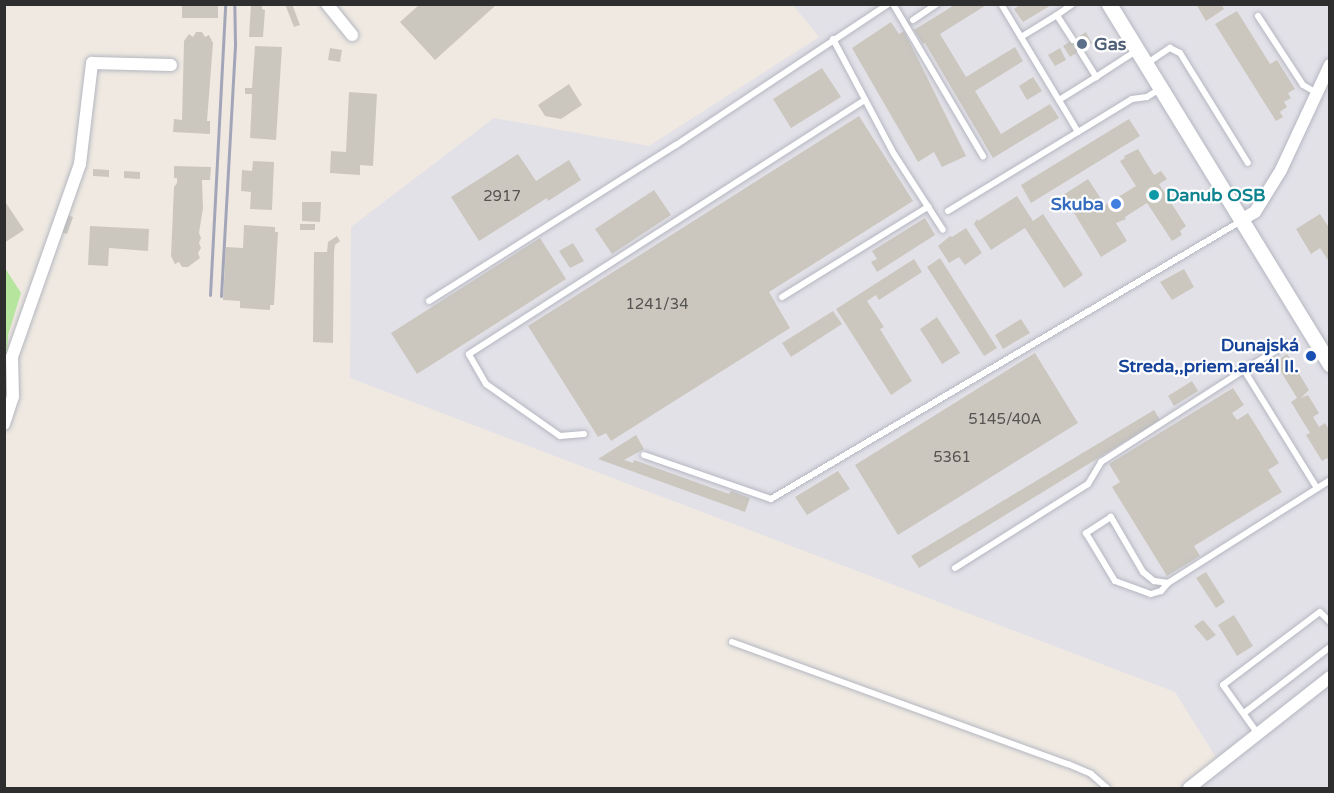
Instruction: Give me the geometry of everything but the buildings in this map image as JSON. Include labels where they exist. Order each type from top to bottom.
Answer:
[{"type":"street","points":[[327,4],[352,35]]},
{"type":"street","points":[[1112,6],[1160,89],[1329,365]]},
{"type":"street","points":[[4,424],[13,397],[12,357],[80,164],[92,63],[171,65]]},
{"type":"street","points":[[1241,220],[1255,212],[1281,170],[1329,65]]},
{"type":"street","points":[[1189,789],[1329,677]]},
{"type":"lane","points":[[429,301],[676,145],[888,4]]},
{"type":"lane","points":[[893,4],[983,156]]},
{"type":"lane","points":[[913,20],[938,4]]},
{"type":"lane","points":[[1001,4],[1078,132]]},
{"type":"lane","points":[[1021,37],[1073,4]]},
{"type":"lane","points":[[1057,15],[1073,40]]},
{"type":"lane","points":[[1258,16],[1303,85],[1317,93]]},
{"type":"lane","points":[[833,39],[894,154],[943,230]]},
{"type":"lane","points":[[1146,64],[1170,48],[1180,53],[1248,163]]},
{"type":"lane","points":[[1059,100],[1137,50]]},
{"type":"lane","points":[[1080,51],[1096,77]]},
{"type":"lane","points":[[948,211],[1132,99],[1147,97],[1160,89]]},
{"type":"lane","points":[[584,434],[560,436],[486,384],[470,354],[865,100]]},
{"type":"lane","points":[[782,297],[928,207]]},
{"type":"lane","points":[[644,455],[771,499],[1241,220]]},
{"type":"lane","points":[[955,568],[1088,484],[1101,462],[1285,345]]},
{"type":"lane","points":[[1244,370],[1317,488]]},
{"type":"lane","points":[[1168,583],[1154,581],[1143,572],[1111,517],[1086,533],[1114,581],[1150,594],[1161,591],[1168,583],[1329,480]]},
{"type":"lane","points":[[1258,734],[1223,685],[1320,612],[1329,622]]},
{"type":"lane","points":[[732,642],[1068,764],[1090,774],[1107,789]]},
{"type":"lane","points":[[1244,713],[1329,647]]},
{"type":"shaded area","points":[[793,5],[1329,5],[1329,788],[1193,788],[1222,767],[1175,692],[350,378],[351,227],[494,118],[649,146],[819,37]]},
{"type":"green space","points":[[5,268],[21,293],[8,335],[5,422]]},
{"type":"railway","points":[[210,295],[225,4]]},
{"type":"railway","points":[[221,296],[235,43],[234,4]]},
{"type":"place","name":"Gas","points":[[1082,44]]},
{"type":"place","name":"Danub OSB","points":[[1154,195]]},
{"type":"place","name":"Skuba","points":[[1116,204]]},
{"type":"place","name":"Dunajská Streda,,priem.areál II.","points":[[1311,356]]}]
